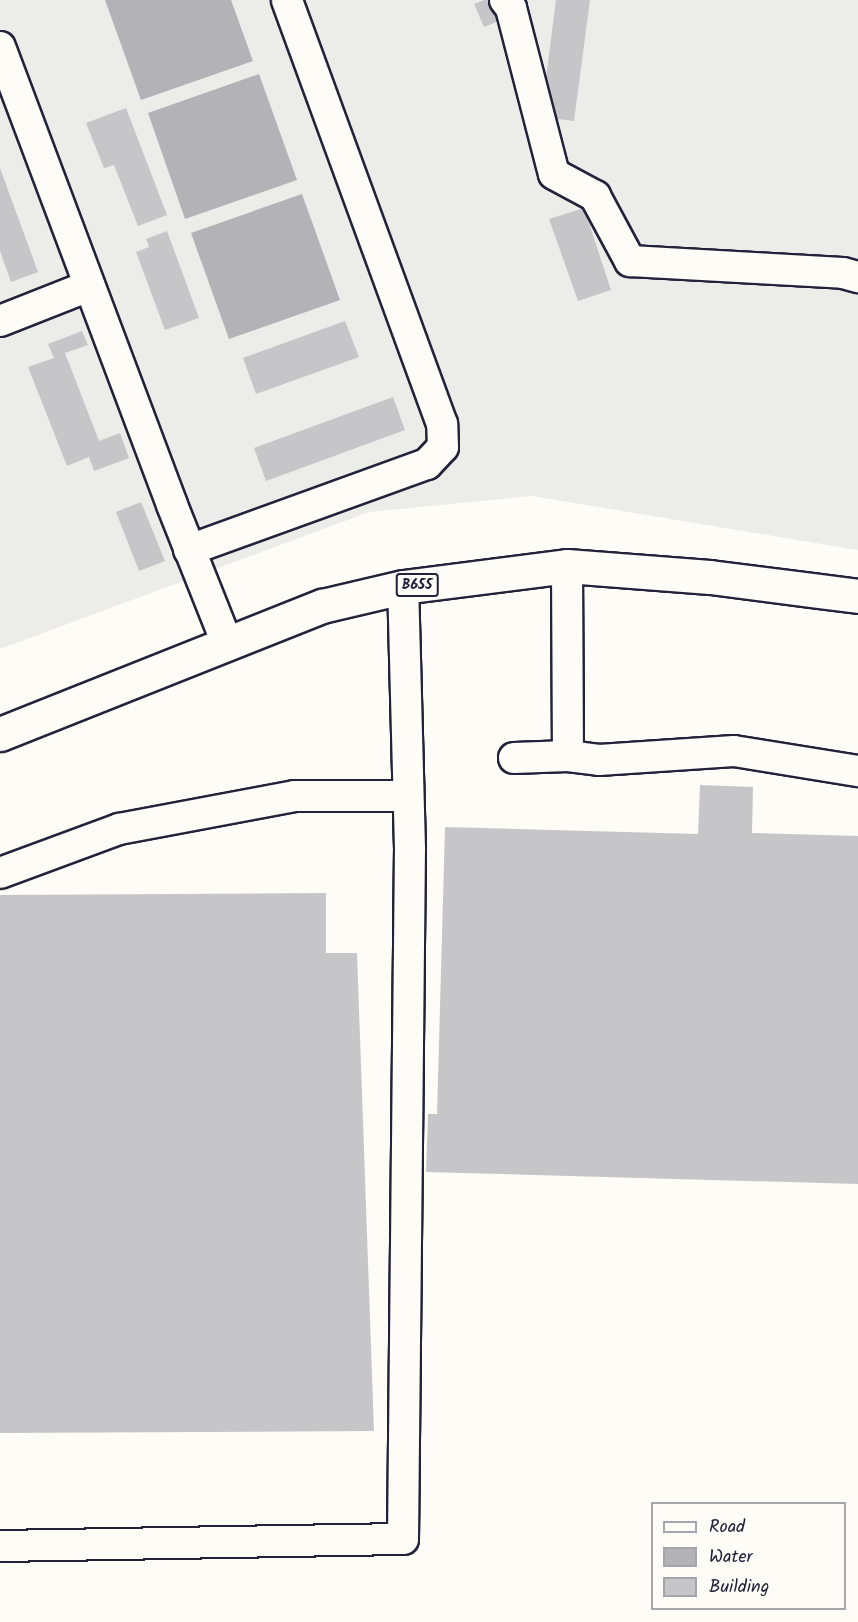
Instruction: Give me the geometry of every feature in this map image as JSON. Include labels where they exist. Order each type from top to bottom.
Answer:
[{"type":"main road","name":"B655","points":[[0,734],[322,606],[402,587],[567,566],[710,577],[858,596]]},
{"type":"lane","points":[[189,550],[427,464],[443,447],[442,424],[287,0]]},
{"type":"lane","points":[[505,0],[511,8],[554,174],[595,196],[630,261],[843,273],[858,277]]},
{"type":"lane","points":[[0,47],[189,550],[227,643]]},
{"type":"lane","points":[[0,321],[89,286]]},
{"type":"lane","points":[[567,566],[568,756]]},
{"type":"lane","points":[[0,1546],[403,1539],[408,796],[402,587]]},
{"type":"lane","points":[[514,758],[568,756],[599,760],[734,751],[858,771]]},
{"type":"lane","points":[[0,873],[119,829],[295,796],[408,796]]},
{"type":"shaded area","points":[[0,0],[858,0],[858,550],[532,496],[369,512],[0,649]]},
{"type":"water","points":[[105,0],[231,0],[253,61],[141,100]]},
{"type":"water","points":[[259,74],[297,180],[185,219],[148,113]]},
{"type":"water","points":[[302,194],[340,300],[229,339],[191,233]]},
{"type":"building","points":[[491,0],[499,21],[484,27],[474,4]]},
{"type":"building","points":[[556,0],[590,0],[574,121],[541,117]]},
{"type":"building","points":[[126,108],[167,215],[138,226],[114,165],[104,168],[86,123]]},
{"type":"building","points":[[0,168],[38,272],[11,282],[0,251]]},
{"type":"building","points":[[584,208],[611,290],[578,301],[549,219]]},
{"type":"building","points":[[167,231],[199,318],[165,330],[136,252],[149,247],[146,239]]},
{"type":"building","points":[[345,321],[359,357],[256,394],[243,358]]},
{"type":"building","points":[[82,331],[88,345],[65,353],[99,441],[120,433],[129,458],[94,471],[89,457],[67,466],[28,367],[54,358],[48,344]]},
{"type":"building","points":[[393,397],[405,430],[266,481],[254,448]]},
{"type":"building","points":[[141,502],[165,561],[139,571],[116,512]]},
{"type":"building","points":[[700,785],[753,787],[752,833],[858,836],[858,1184],[426,1172],[428,1114],[437,1114],[445,827],[698,834]]},
{"type":"building","points":[[326,893],[326,953],[357,953],[374,1431],[0,1433],[0,895]]}]
